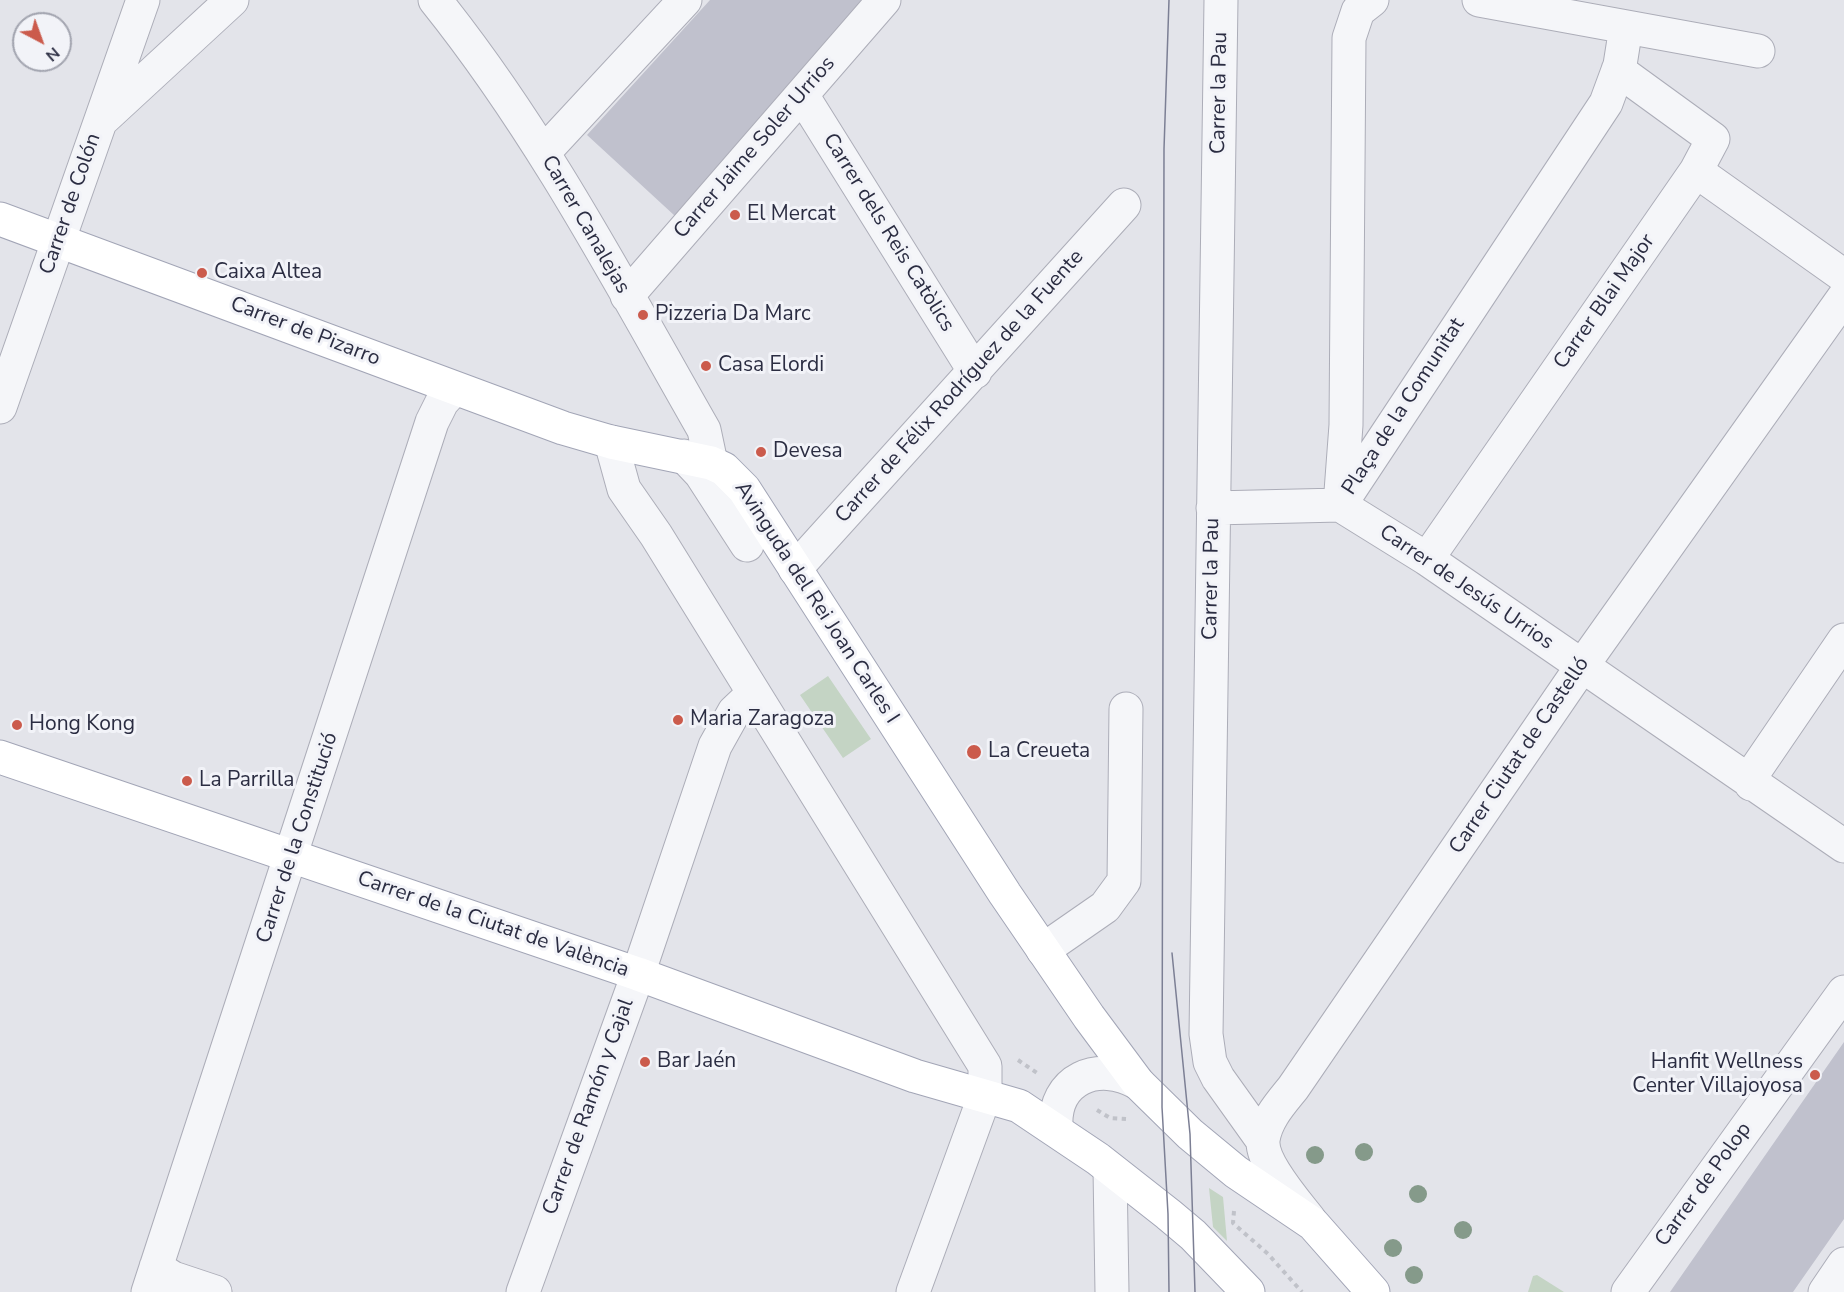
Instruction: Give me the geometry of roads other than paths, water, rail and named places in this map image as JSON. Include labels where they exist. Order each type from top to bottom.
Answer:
[{"type":"main road","name":"Carrer de Pizarro","points":[[0,219],[563,429],[610,442]]},
{"type":"main road","name":"Avinguda del Rei Joan Carles I","points":[[610,442],[698,459],[735,478],[1043,950],[1138,1083],[1198,1141],[1236,1172],[1313,1224],[1373,1292]]},
{"type":"main road","name":"Carrer de la Ciutat de València","points":[[0,757],[638,974],[915,1076],[986,1095]]},
{"type":"main road","points":[[986,1095],[1019,1106],[1056,1128],[1193,1235],[1248,1292]]},
{"type":"street","name":"Carrer de Colón","points":[[0,407],[142,0]]},
{"type":"street","points":[[100,122],[232,0]]},
{"type":"street","name":"Carrer Canalejas","points":[[435,0],[544,152],[704,430],[698,459]]},
{"type":"street","points":[[544,152],[685,0]]},
{"type":"street","name":"Carrer Jaime Soler Urrios","points":[[627,296],[884,0]]},
{"type":"street","name":"Carrer la Pau","points":[[1221,0],[1206,1034],[1210,1062],[1218,1078],[1263,1141]]},
{"type":"street","name":"Plaça de la Comunitat","points":[[1340,505],[1347,425],[1349,38],[1358,11],[1372,0]]},
{"type":"street","points":[[1479,0],[1758,51]]},
{"type":"street","name":"Plaça de la Comunitat","points":[[1340,505],[1606,103],[1618,70],[1626,27]]},
{"type":"street","name":"Carrer Blai Major","points":[[1427,559],[1696,171],[1713,139],[1618,70]]},
{"type":"street","name":"Carrer dels Reis Catòlics","points":[[802,95],[975,372]]},
{"type":"street","points":[[1696,171],[1844,276]]},
{"type":"street","name":"Carrer de Félix Rodríguez de la Fuente","points":[[795,569],[1124,205]]},
{"type":"street","name":"Carrer Ciutat de Castelló","points":[[1263,1141],[1273,1113],[1307,1068],[1582,666],[1844,297]]},
{"type":"street","name":"Carrer de la Constitució","points":[[152,1280],[292,857],[432,422],[442,402],[454,389]]},
{"type":"street","points":[[610,442],[624,489],[656,535],[986,1066],[986,1095],[913,1292]]},
{"type":"street","points":[[698,459],[701,474],[747,546]]},
{"type":"street","points":[[1213,508],[1340,505]]},
{"type":"street","name":"Carrer de Jesús Urrios","points":[[1340,505],[1427,559],[1844,846]]},
{"type":"street","points":[[1751,784],[1756,769],[1844,640]]},
{"type":"street","name":"Carrer de Ramón y Cajal","points":[[523,1292],[638,974],[715,746],[734,712],[754,693]]},
{"type":"street","points":[[1043,950],[1105,907],[1124,881],[1126,709]]},
{"type":"street","name":"Carrer de Polop","points":[[1628,1292],[1844,992]]},
{"type":"street","name":"Avinguda del Rei Joan Carles I","points":[[1056,1128],[1059,1102],[1066,1090],[1078,1080],[1091,1073],[1112,1072],[1138,1083]]},
{"type":"street","points":[[1263,1141],[1276,1176],[1313,1224]]},
{"type":"street","points":[[1110,1169],[1112,1292]]},
{"type":"street","points":[[1825,1292],[1844,1264]]},
{"type":"street","points":[[152,1280],[173,1278],[215,1292]]},
{"type":"tram line","points":[[1169,0],[1164,149],[1162,1107],[1168,1214],[1169,1292]]},
{"type":"tram line","points":[[1172,953],[1190,1134],[1195,1292]]},
{"type":"place","name":"El Mercat","points":[[735,215]]},
{"type":"place","name":"Caixa Altea","points":[[202,273]]},
{"type":"place","name":"Pizzeria Da Marc","points":[[643,315]]},
{"type":"place","name":"Casa Elordi","points":[[706,366]]},
{"type":"place","name":"Devesa","points":[[761,452]]},
{"type":"place","name":"Maria Zaragoza","points":[[678,720]]},
{"type":"place","name":"Hong Kong","points":[[17,725]]},
{"type":"place","name":"La Creueta","points":[[974,752]]},
{"type":"place","name":"La Parrilla","points":[[187,781]]},
{"type":"place","name":"Bar Jaén","points":[[645,1062]]},
{"type":"place","name":"Hanfit Wellness Center Villajoyosa","points":[[1815,1075]]}]
